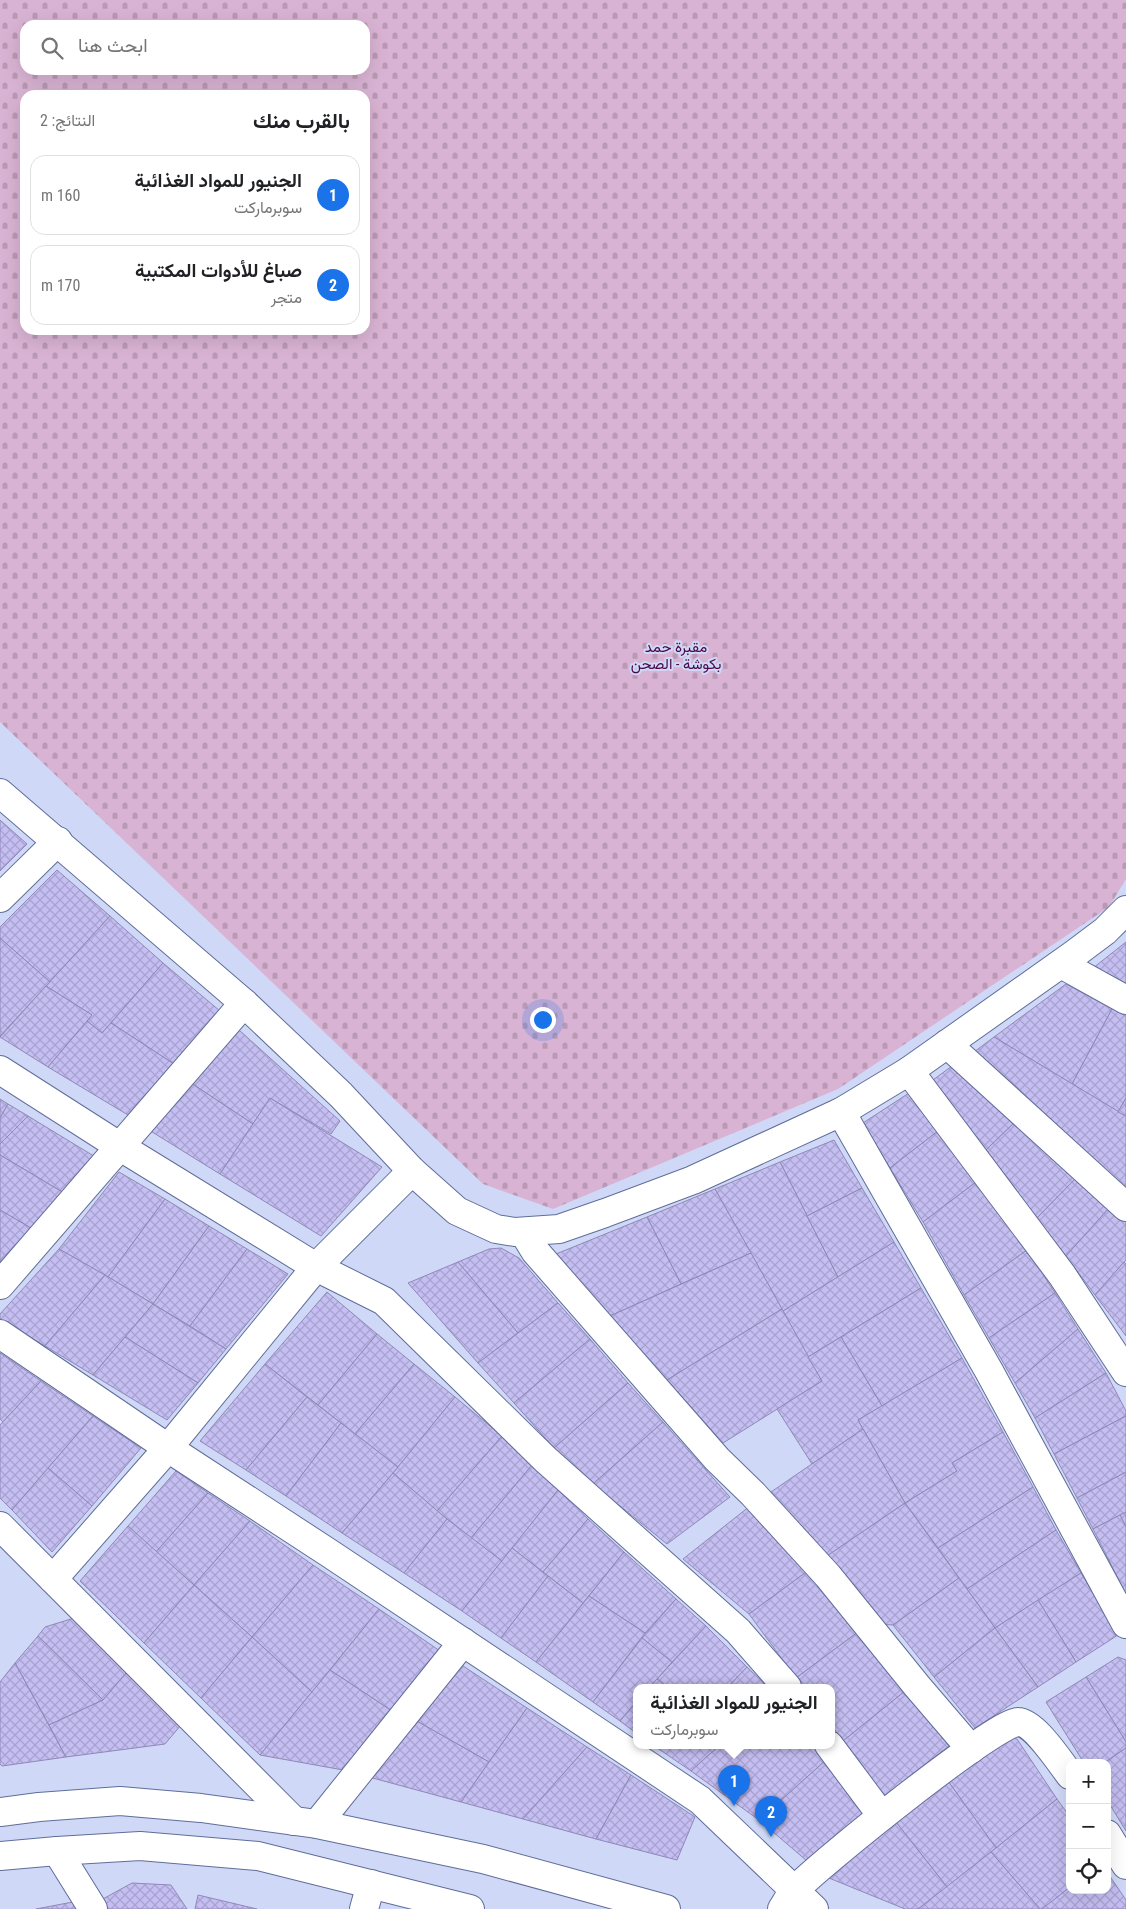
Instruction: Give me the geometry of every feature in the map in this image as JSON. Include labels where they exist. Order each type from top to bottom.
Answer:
[{"type":"street","points":[[0,792],[244,1003],[341,1096],[412,1171],[458,1211],[496,1229],[524,1233],[559,1229],[693,1180],[841,1112],[909,1071],[1061,964],[1105,931],[1126,910]]},
{"type":"street","points":[[0,898],[58,841]]},
{"type":"street","points":[[1061,964],[1126,1000]]},
{"type":"street","points":[[0,1285],[244,1003]]},
{"type":"street","points":[[947,1044],[1126,1206]]},
{"type":"street","points":[[0,1070],[119,1146],[316,1267],[384,1301],[545,1460],[738,1631],[784,1684]]},
{"type":"street","points":[[909,1071],[1062,1275],[1126,1372]]},
{"type":"street","points":[[841,1112],[989,1370],[1126,1624]]},
{"type":"street","points":[[52,1580],[168,1448],[316,1267],[412,1171]]},
{"type":"street","points":[[524,1233],[535,1251],[705,1446],[828,1576],[971,1749]]},
{"type":"street","points":[[0,1334],[168,1448],[464,1642],[700,1800],[788,1900],[814,1909]]},
{"type":"street","points":[[0,1526],[52,1580],[305,1822]]},
{"type":"street","points":[[305,1822],[464,1642]]},
{"type":"street","points":[[788,1900],[882,1816],[971,1749],[1010,1723],[1019,1722],[1027,1724],[1036,1732],[1066,1770]]},
{"type":"street","points":[[832,1749],[882,1816]]},
{"type":"street","points":[[0,1812],[120,1801],[201,1808],[305,1822],[482,1859],[666,1909]]},
{"type":"street","points":[[1111,1840],[1126,1864]]},
{"type":"street","points":[[0,1856],[57,1850],[140,1846],[258,1856],[367,1896],[470,1909]]},
{"type":"street","points":[[57,1850],[92,1909]]},
{"type":"green space","name":"مقبرة حمد بكوشة - الصحن","points":[[0,0],[1126,0],[1126,879],[1109,907],[838,1089],[553,1209],[483,1184],[0,722]]},
{"type":"building","points":[[0,820],[27,844],[0,871]]},
{"type":"building","points":[[57,870],[110,916],[50,982],[0,938],[0,927]]},
{"type":"building","points":[[110,916],[163,963],[102,1033],[87,1021],[92,1015],[46,986]]},
{"type":"building","points":[[0,938],[50,982],[0,1036]]},
{"type":"building","points":[[1126,942],[1126,986],[1093,968]]},
{"type":"building","points":[[163,963],[220,1011],[174,1064],[111,1023]]},
{"type":"building","points":[[1066,984],[1112,1009],[1072,1084],[994,1037]]},
{"type":"building","points":[[46,986],[92,1015],[48,1067],[0,1037]]},
{"type":"building","points":[[1112,1009],[1126,1016],[1126,1098],[1118,1112],[1072,1084]]},
{"type":"building","points":[[87,1021],[102,1033],[111,1023],[174,1064],[128,1115],[48,1067]]},
{"type":"building","points":[[239,1030],[340,1121],[331,1134],[270,1098],[253,1124],[191,1083]]},
{"type":"building","points":[[994,1037],[1126,1116],[1126,1193],[974,1052]]},
{"type":"building","points":[[956,1063],[1016,1121],[986,1150],[933,1080]]},
{"type":"building","points":[[191,1083],[253,1124],[220,1174],[149,1130]]},
{"type":"building","points":[[909,1093],[938,1131],[890,1168],[863,1123]]},
{"type":"building","points":[[270,1098],[382,1167],[321,1236],[220,1174]]},
{"type":"building","points":[[1126,1098],[1126,1116],[1118,1112]]},
{"type":"building","points":[[0,1099],[8,1104],[0,1118]]},
{"type":"building","points":[[8,1104],[28,1116],[0,1144],[0,1118]]},
{"type":"building","points":[[28,1116],[97,1158],[64,1193],[0,1155],[0,1144]]},
{"type":"building","points":[[1016,1121],[1076,1178],[1037,1218],[986,1150]]},
{"type":"building","points":[[938,1131],[976,1182],[923,1222],[890,1168]]},
{"type":"building","points":[[834,1140],[862,1188],[807,1216],[780,1162]]},
{"type":"building","points":[[0,1155],[64,1193],[31,1228],[0,1210]]},
{"type":"building","points":[[780,1162],[838,1277],[783,1311],[715,1189]]},
{"type":"building","points":[[119,1172],[165,1199],[108,1277],[59,1249]]},
{"type":"building","points":[[1076,1178],[1110,1207],[1066,1256],[1037,1218]]},
{"type":"building","points":[[976,1182],[1027,1250],[964,1295],[923,1222]]},
{"type":"building","points":[[862,1188],[894,1242],[838,1277],[807,1216]]},
{"type":"building","points":[[715,1189],[751,1253],[681,1284],[647,1217]]},
{"type":"building","points":[[165,1199],[209,1226],[153,1304],[108,1277]]},
{"type":"building","points":[[1110,1207],[1126,1220],[1126,1260],[1095,1295],[1066,1256]]},
{"type":"building","points":[[0,1210],[31,1228],[0,1262]]},
{"type":"building","points":[[647,1217],[681,1284],[610,1316],[556,1254]]},
{"type":"building","points":[[209,1226],[247,1249],[190,1326],[153,1304]]},
{"type":"building","points":[[894,1242],[921,1288],[808,1357],[783,1311]]},
{"type":"building","points":[[501,1248],[519,1258],[558,1303],[518,1333],[458,1262],[489,1249]]},
{"type":"building","points":[[59,1249],[105,1275],[45,1346],[0,1319],[0,1314]]},
{"type":"building","points":[[247,1249],[288,1274],[226,1349],[190,1326]]},
{"type":"building","points":[[1027,1250],[1055,1293],[989,1338],[964,1295]]},
{"type":"building","points":[[751,1253],[782,1309],[667,1380],[610,1316]]},
{"type":"building","points":[[458,1262],[518,1333],[478,1363],[408,1283]]},
{"type":"building","points":[[1124,1262],[1126,1264],[1126,1336],[1095,1295]]},
{"type":"building","points":[[105,1275],[153,1304],[93,1375],[45,1346]]},
{"type":"building","points":[[921,1288],[962,1358],[882,1406],[841,1337]]},
{"type":"building","points":[[327,1292],[377,1334],[318,1405],[265,1364]]},
{"type":"building","points":[[1055,1293],[1078,1329],[1015,1383],[989,1338]]},
{"type":"building","points":[[558,1303],[590,1339],[514,1403],[478,1363]]},
{"type":"building","points":[[153,1304],[226,1349],[198,1383],[125,1337]]},
{"type":"building","points":[[782,1309],[822,1381],[723,1443],[667,1380]]},
{"type":"building","points":[[1078,1329],[1106,1373],[1035,1418],[1015,1383]]},
{"type":"building","points":[[377,1334],[414,1364],[355,1434],[318,1405]]},
{"type":"building","points":[[125,1337],[198,1383],[167,1420],[93,1375]]},
{"type":"building","points":[[841,1337],[882,1406],[858,1420],[863,1429],[812,1464],[777,1409],[822,1381],[808,1357]]},
{"type":"building","points":[[590,1339],[628,1383],[554,1448],[514,1403]]},
{"type":"building","points":[[0,1353],[41,1381],[3,1422],[0,1419]]},
{"type":"building","points":[[962,1358],[1003,1432],[952,1463],[957,1471],[905,1503],[858,1420]]},
{"type":"building","points":[[265,1364],[307,1397],[246,1470],[200,1441]]},
{"type":"building","points":[[414,1364],[455,1397],[398,1467],[355,1434]]},
{"type":"building","points":[[1106,1373],[1126,1411],[1126,1416],[1054,1454],[1035,1418]]},
{"type":"building","points":[[41,1381],[93,1416],[12,1510],[0,1498],[0,1425]]},
{"type":"building","points":[[628,1383],[663,1422],[593,1484],[554,1448]]},
{"type":"building","points":[[307,1397],[341,1423],[286,1496],[246,1470]]},
{"type":"building","points":[[455,1397],[502,1436],[437,1511],[393,1473]]},
{"type":"building","points":[[93,1416],[141,1448],[92,1506],[48,1468]]},
{"type":"building","points":[[1126,1416],[1126,1472],[1077,1498],[1054,1454]]},
{"type":"building","points":[[663,1422],[730,1497],[667,1544],[593,1484]]},
{"type":"building","points":[[341,1423],[398,1467],[342,1533],[286,1496]]},
{"type":"building","points":[[863,1429],[905,1503],[824,1558],[768,1494]]},
{"type":"building","points":[[1003,1432],[1033,1487],[938,1548],[905,1503],[957,1471],[952,1463]]},
{"type":"building","points":[[502,1436],[532,1465],[471,1538],[437,1511]]},
{"type":"building","points":[[532,1465],[558,1490],[502,1561],[471,1538]]},
{"type":"building","points":[[48,1468],[92,1506],[52,1552],[12,1510]]},
{"type":"building","points":[[176,1471],[208,1493],[156,1552],[128,1526]]},
{"type":"building","points":[[1126,1472],[1126,1512],[1093,1529],[1077,1498]]},
{"type":"building","points":[[393,1473],[447,1519],[404,1573],[342,1533]]},
{"type":"building","points":[[1033,1487],[1056,1530],[967,1589],[938,1548]]},
{"type":"building","points":[[558,1490],[588,1519],[543,1572],[512,1548]]},
{"type":"building","points":[[208,1493],[250,1521],[194,1585],[156,1552]]},
{"type":"building","points":[[905,1503],[959,1578],[893,1625],[879,1624],[824,1558]]},
{"type":"building","points":[[750,1506],[809,1570],[749,1614],[683,1559]]},
{"type":"building","points":[[1126,1512],[1126,1527],[1120,1515]]},
{"type":"building","points":[[1120,1515],[1126,1527],[1126,1594],[1093,1529]]},
{"type":"building","points":[[447,1519],[502,1561],[462,1611],[404,1573]]},
{"type":"building","points":[[588,1519],[624,1552],[583,1603],[543,1572]]},
{"type":"building","points":[[250,1521],[313,1565],[252,1637],[194,1585]]},
{"type":"building","points":[[128,1526],[194,1585],[144,1643],[80,1581]]},
{"type":"building","points":[[1056,1530],[1081,1573],[995,1628],[967,1589]]},
{"type":"building","points":[[512,1548],[548,1576],[501,1638],[462,1611]]},
{"type":"building","points":[[624,1552],[676,1599],[645,1633],[589,1596]]},
{"type":"building","points":[[313,1565],[379,1609],[312,1692],[252,1637]]},
{"type":"building","points":[[809,1570],[858,1632],[796,1678],[749,1614]]},
{"type":"building","points":[[1081,1573],[1118,1635],[1076,1662],[1038,1600]]},
{"type":"building","points":[[548,1576],[583,1603],[536,1662],[501,1638]]},
{"type":"building","points":[[959,1578],[995,1628],[934,1677],[893,1625]]},
{"type":"building","points":[[194,1585],[252,1637],[201,1698],[144,1643]]},
{"type":"building","points":[[589,1596],[645,1633],[593,1702],[536,1662]]},
{"type":"building","points":[[676,1599],[706,1626],[672,1662],[642,1638]]},
{"type":"building","points":[[1038,1600],[1076,1662],[1038,1687],[995,1628]]},
{"type":"building","points":[[379,1609],[440,1651],[392,1711],[330,1670]]},
{"type":"building","points":[[74,1618],[127,1672],[103,1700],[38,1636],[45,1627]]},
{"type":"building","points":[[706,1626],[747,1667],[731,1684],[663,1684],[657,1679]]},
{"type":"building","points":[[995,1628],[1038,1687],[975,1728],[934,1677]]},
{"type":"building","points":[[858,1632],[905,1691],[843,1741],[835,1730],[835,1684],[801,1684],[796,1678]]},
{"type":"building","points":[[38,1636],[103,1700],[49,1725],[15,1663]]},
{"type":"building","points":[[252,1637],[312,1692],[260,1755],[201,1698]]},
{"type":"building","points":[[642,1638],[672,1662],[653,1684],[633,1684],[633,1706],[620,1721],[593,1702]]},
{"type":"building","points":[[1118,1657],[1126,1660],[1126,1742],[1086,1677]]},
{"type":"building","points":[[15,1663],[66,1757],[2,1766],[0,1764],[0,1682]]},
{"type":"building","points":[[460,1664],[527,1708],[489,1762],[415,1720]]},
{"type":"building","points":[[747,1667],[765,1684],[731,1684]]},
{"type":"building","points":[[330,1670],[392,1711],[343,1770],[260,1755]]},
{"type":"building","points":[[127,1672],[181,1725],[165,1744],[66,1757],[49,1725],[103,1700]]},
{"type":"building","points":[[1086,1677],[1126,1742],[1126,1748],[1110,1759],[1082,1759],[1046,1702]]},
{"type":"building","points":[[657,1679],[663,1684],[653,1684]]},
{"type":"building","points":[[905,1691],[949,1746],[884,1797],[843,1741]]},
{"type":"building","points":[[633,1706],[633,1731],[620,1721]]},
{"type":"building","points":[[527,1708],[587,1747],[523,1819],[461,1802]]},
{"type":"building","points":[[415,1720],[489,1762],[461,1802],[369,1777]]},
{"type":"building","points":[[1010,1737],[1017,1739],[1057,1799],[996,1848],[948,1781]]},
{"type":"building","points":[[587,1747],[631,1775],[596,1839],[523,1819]]},
{"type":"building","points":[[1126,1748],[1126,1831],[1111,1807],[1110,1759]]},
{"type":"building","points":[[659,1749],[716,1749],[691,1771]]},
{"type":"building","points":[[716,1749],[818,1749],[826,1760],[759,1820],[691,1771]]},
{"type":"building","points":[[826,1760],[863,1813],[807,1861],[759,1820]]},
{"type":"building","points":[[631,1775],[695,1817],[677,1860],[596,1839]]},
{"type":"building","points":[[948,1781],[996,1848],[947,1887],[896,1822]]},
{"type":"building","points":[[1057,1799],[1066,1811],[1066,1890],[1043,1909],[1040,1909],[991,1852]]},
{"type":"building","points":[[896,1822],[947,1887],[918,1909],[905,1909],[824,1876]]},
{"type":"building","points":[[991,1852],[1040,1909],[918,1909]]},
{"type":"building","points":[[1111,1878],[1126,1900],[1126,1909],[1042,1909],[1066,1890],[1066,1894],[1111,1894]]},
{"type":"building","points":[[132,1883],[171,1885],[187,1909],[106,1909],[101,1900]]},
{"type":"building","points":[[198,1895],[257,1909],[195,1909]]},
{"type":"building","points":[[78,1901],[83,1909],[36,1909]]},
{"type":"place","name":"الجنيور للمواد الغذائية","points":[[734,1806]]},
{"type":"place","name":"صباغ للأدوات المكتبية","points":[[771,1837]]}]
